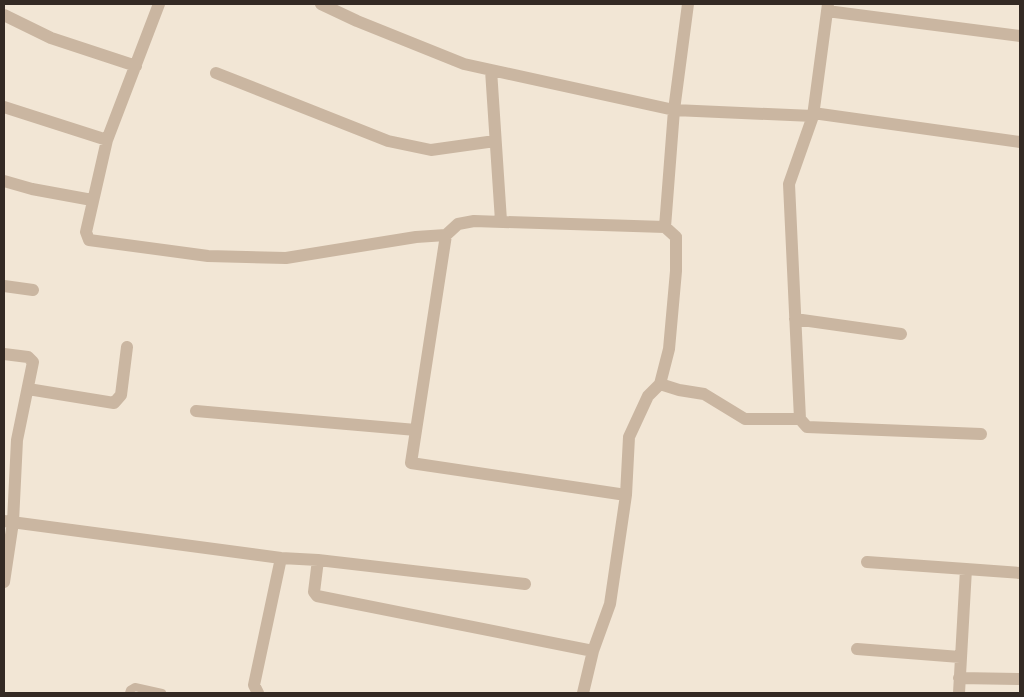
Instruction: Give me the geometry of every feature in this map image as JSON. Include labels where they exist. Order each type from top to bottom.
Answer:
[{"type":"street","points":[[159,4],[107,140],[86,232],[86,238],[89,240],[208,256],[286,258],[416,237],[446,235],[458,224],[474,220],[664,227],[676,237],[676,271],[669,349],[660,384],[648,396],[629,437],[626,495],[610,604],[593,651],[582,693]]},
{"type":"street","points":[[321,4],[357,21],[464,64],[674,110],[813,115],[1020,142]]},
{"type":"street","points":[[664,227],[674,110],[688,4]]},
{"type":"street","points":[[981,434],[808,427],[800,419],[789,184],[813,115],[827,7],[1020,36]]},
{"type":"street","points":[[4,15],[51,38],[136,66]]},
{"type":"street","points":[[491,70],[501,222]]},
{"type":"street","points":[[216,73],[388,141],[431,150],[495,141]]},
{"type":"street","points":[[4,106],[107,140]]},
{"type":"street","points":[[4,181],[32,189],[92,200]]},
{"type":"street","points":[[446,235],[411,463],[626,495]]},
{"type":"street","points":[[4,286],[33,290]]},
{"type":"street","points":[[795,319],[901,334]]},
{"type":"street","points":[[28,389],[114,403],[121,395],[127,347]]},
{"type":"street","points":[[4,354],[28,358],[33,362],[17,440],[4,582]]},
{"type":"street","points":[[660,384],[679,390],[704,394],[745,419],[800,419]]},
{"type":"street","points":[[196,411],[416,430]]},
{"type":"street","points":[[8,522],[281,558],[318,560],[525,584]]},
{"type":"street","points":[[258,693],[254,685],[281,558]]},
{"type":"street","points":[[318,560],[314,592],[317,596],[593,651]]},
{"type":"street","points":[[866,562],[1020,574]]},
{"type":"street","points":[[959,693],[966,569]]},
{"type":"street","points":[[857,649],[960,657]]},
{"type":"street","points":[[959,678],[1020,680]]},
{"type":"lane","points":[[129,693],[130,690],[135,688],[162,693]]}]
